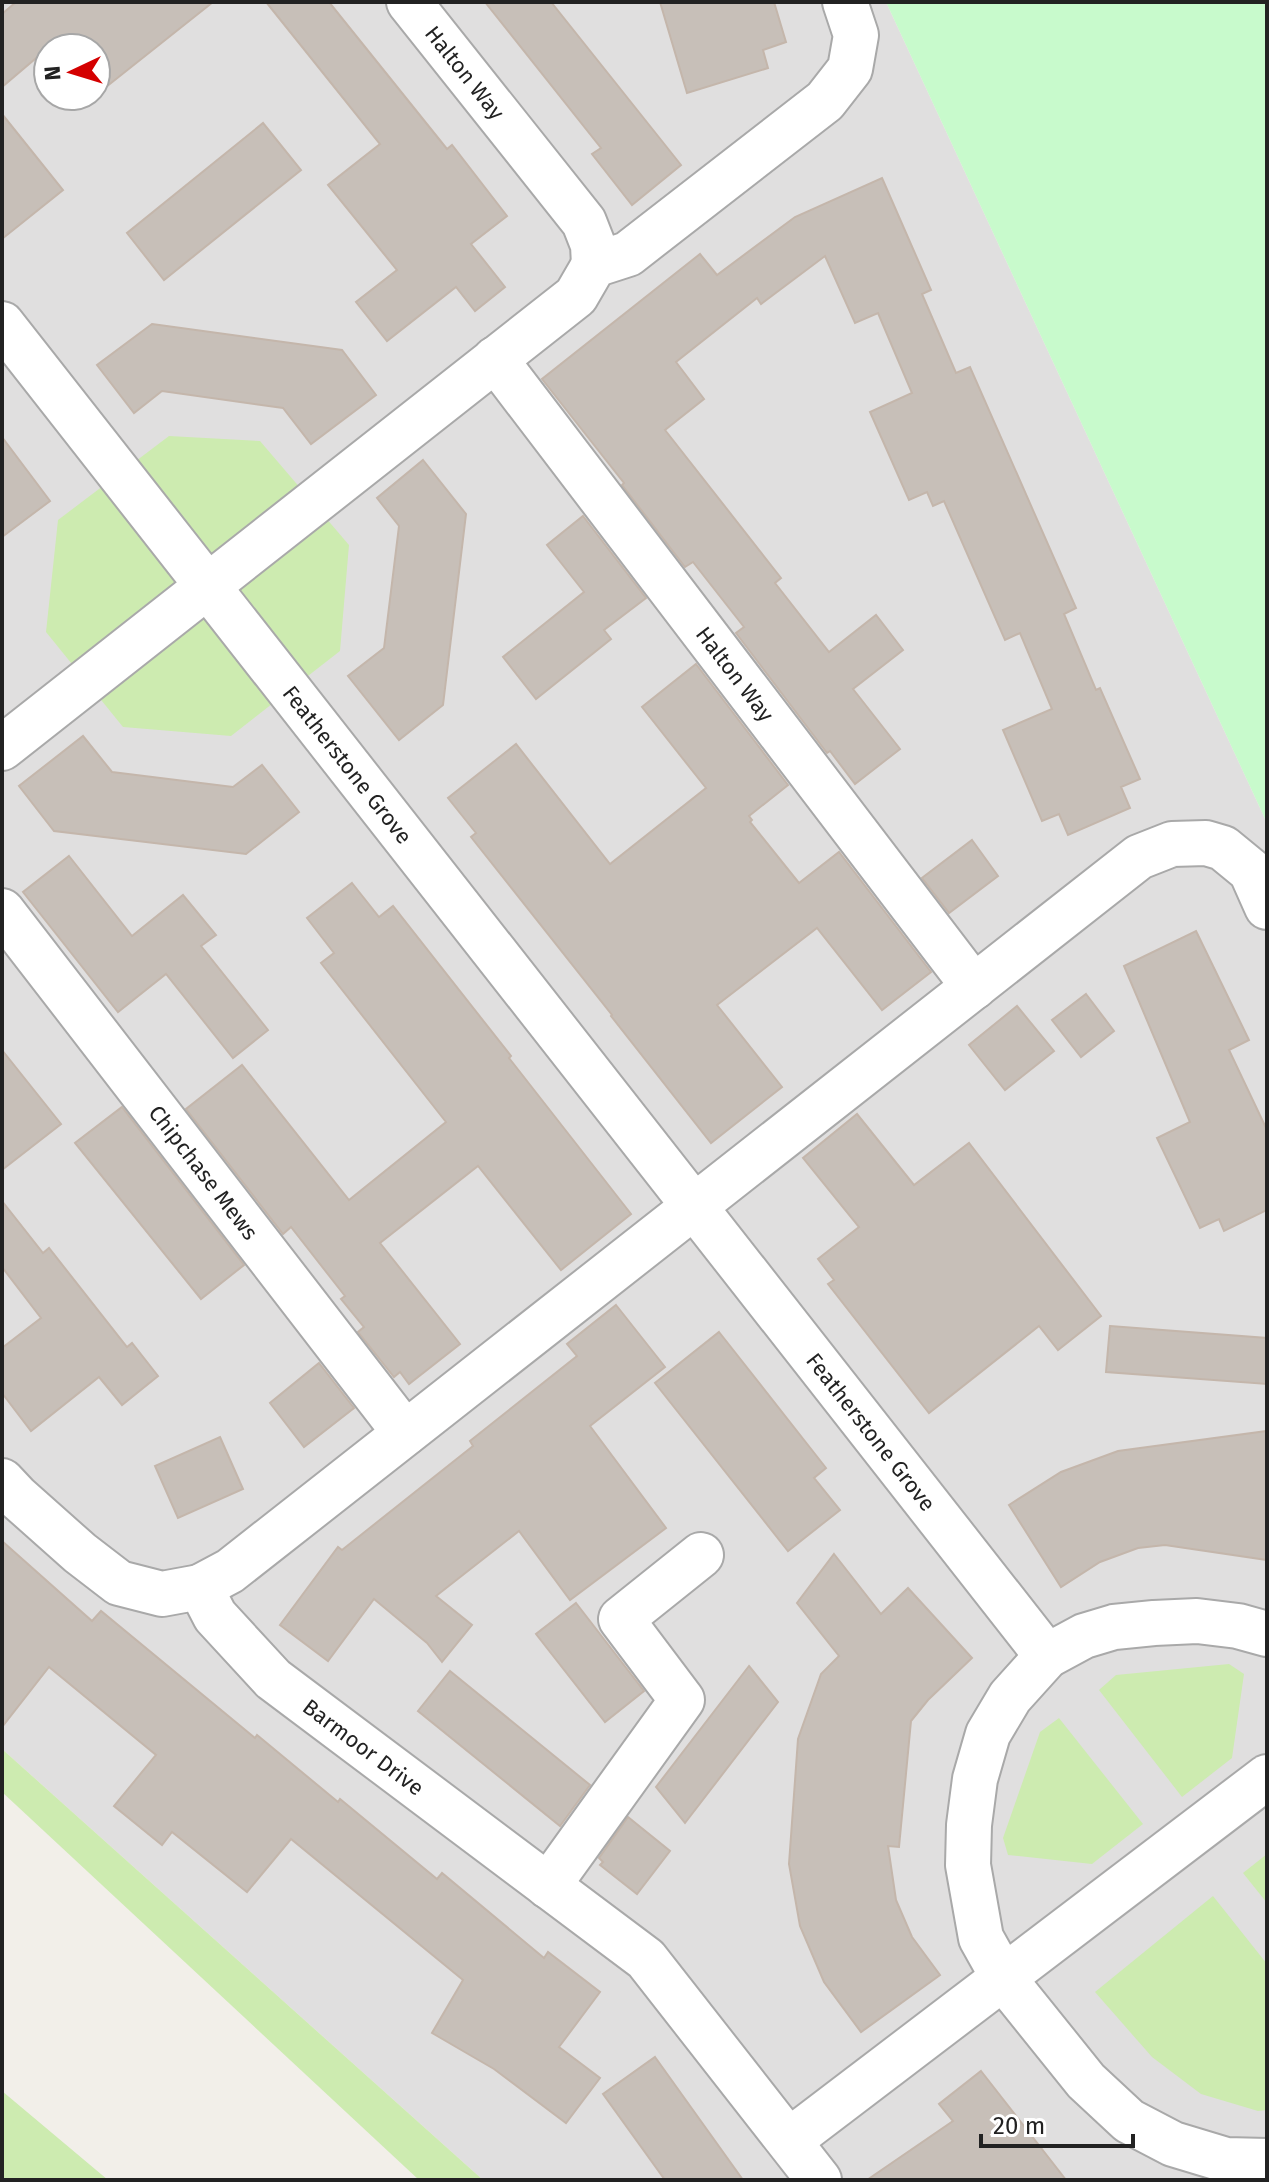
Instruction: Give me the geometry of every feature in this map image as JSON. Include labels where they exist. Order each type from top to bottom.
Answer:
[{"type":"street","name":"Halton Way","points":[[409,2],[584,222],[593,245],[594,265]]},
{"type":"street","points":[[2,748],[576,296],[594,265],[628,254],[825,101],[850,69],[856,35],[845,2]]},
{"type":"street","name":"Featherstone Grove","points":[[2,324],[1047,1656]]},
{"type":"street","name":"Halton Way","points":[[495,359],[974,987]]},
{"type":"street","points":[[2,1481],[27,1507],[119,1583],[162,1594],[200,1587],[230,1571],[1139,857],[1172,844],[1206,843],[1223,848],[1251,871],[1267,907]]},
{"type":"street","name":"Chipchase Mews","points":[[2,911],[405,1433]]},
{"type":"street","points":[[548,1886],[682,1700],[621,1619],[701,1555]]},
{"type":"street","name":"Barmoor Drive","points":[[200,1587],[215,1616],[273,1679],[646,1959],[819,2180]]},
{"type":"street","points":[[1267,1634],[1238,1626],[1197,1621],[1154,1623],[1114,1627],[1084,1636],[1047,1656],[1010,1697],[988,1734],[975,1779],[968,1865],[981,1938],[1004,1979],[1086,2081],[1129,2121],[1173,2144],[1226,2160],[1267,2161]]},
{"type":"street","points":[[790,2140],[1267,1777]]},
{"type":"shaded area","points":[[2,2],[886,2],[1267,823],[1267,2180],[483,2180],[2,1749]]},
{"type":"green space","points":[[886,2],[1267,2],[1267,823]]},
{"type":"green space","points":[[169,436],[260,441],[349,545],[340,651],[231,736],[123,727],[46,632],[58,520]]},
{"type":"green space","points":[[1229,1664],[1244,1674],[1232,1758],[1182,1797],[1099,1690],[1116,1675]]},
{"type":"green space","points":[[1059,1718],[1143,1824],[1092,1864],[1008,1855],[1003,1838],[1040,1732]]},
{"type":"green space","points":[[2,1749],[483,2180],[419,2180],[2,1792]]},
{"type":"green space","points":[[1267,1854],[1267,1903],[1243,1873]]},
{"type":"green space","points":[[1213,1896],[1267,1964],[1267,2110],[1258,2111],[1201,2094],[1152,2057],[1095,1992]]},
{"type":"green space","points":[[2,2091],[108,2180],[2,2180]]},
{"type":"building","points":[[16,2],[213,2],[112,82],[112,32],[32,32],[32,62],[2,87],[2,14]]},
{"type":"building","points":[[266,2],[329,2],[447,149],[452,145],[507,216],[471,244],[505,287],[475,311],[456,287],[387,341],[356,302],[397,270],[328,185],[380,144]]},
{"type":"building","points":[[485,2],[551,2],[681,165],[632,205],[592,154],[601,148]]},
{"type":"building","points":[[660,2],[774,2],[786,42],[763,50],[768,68],[687,93]]},
{"type":"building","points":[[2,114],[63,190],[2,239]]},
{"type":"building","points":[[263,123],[301,170],[164,280],[127,233]]},
{"type":"building","points":[[882,178],[931,290],[922,294],[956,373],[970,367],[1076,608],[1064,614],[1096,690],[1100,688],[1140,779],[1121,787],[1130,808],[1068,835],[1059,814],[1042,821],[1003,730],[1052,709],[1020,633],[1005,640],[944,501],[933,506],[927,492],[909,500],[870,412],[912,393],[878,313],[855,323],[825,256],[761,304],[757,298],[676,362],[704,399],[665,430],[781,578],[775,583],[829,652],[876,615],[903,650],[853,689],[900,749],[855,784],[830,751],[827,753],[736,633],[744,627],[693,562],[685,567],[542,379],[700,254],[717,275],[795,217]]},
{"type":"building","points":[[152,324],[342,350],[376,395],[311,444],[283,408],[162,391],[134,413],[97,365]]},
{"type":"building","points":[[2,437],[50,501],[2,537]]},
{"type":"building","points":[[423,460],[466,514],[443,705],[399,740],[348,676],[384,648],[399,526],[377,498]]},
{"type":"building","points":[[583,516],[646,598],[604,630],[611,639],[536,699],[503,657],[584,592],[547,545]]},
{"type":"building","points":[[696,664],[788,785],[749,816],[750,822],[799,883],[839,852],[931,972],[882,1010],[817,928],[717,1005],[782,1087],[711,1143],[471,837],[476,833],[448,798],[516,744],[610,864],[706,788],[642,707]]},
{"type":"building","points":[[83,736],[112,772],[233,787],[262,765],[299,812],[246,854],[54,831],[19,786]]},
{"type":"building","points":[[972,840],[998,876],[949,913],[922,878]]},
{"type":"building","points":[[69,856],[132,936],[183,895],[216,935],[201,946],[268,1030],[233,1058],[166,974],[118,1012],[23,892]]},
{"type":"building","points":[[352,883],[379,917],[393,906],[631,1214],[561,1270],[478,1166],[380,1243],[460,1344],[409,1384],[400,1372],[394,1377],[358,1332],[364,1327],[341,1299],[345,1296],[291,1227],[283,1234],[186,1109],[242,1065],[349,1200],[446,1122],[321,963],[334,953],[307,918]]},
{"type":"building","points":[[1196,931],[1249,1040],[1229,1050],[1267,1130],[1267,1210],[1224,1231],[1219,1219],[1200,1228],[1157,1138],[1190,1122],[1124,966]]},
{"type":"building","points":[[1086,994],[1114,1031],[1081,1057],[1052,1020]]},
{"type":"building","points":[[1017,1006],[1054,1051],[1005,1090],[969,1045]]},
{"type":"building","points":[[2,1050],[61,1124],[2,1170]]},
{"type":"building","points":[[122,1107],[244,1265],[201,1299],[75,1143]]},
{"type":"building","points":[[857,1114],[914,1185],[969,1143],[1101,1316],[1058,1350],[1039,1326],[929,1413],[828,1284],[834,1280],[818,1259],[859,1227],[803,1158]]},
{"type":"building","points":[[2,1201],[43,1253],[49,1248],[127,1347],[132,1343],[158,1376],[122,1405],[99,1377],[31,1431],[2,1393],[2,1348],[41,1318],[2,1267]]},
{"type":"building","points":[[616,1305],[665,1367],[590,1426],[666,1528],[570,1600],[519,1531],[436,1596],[472,1625],[442,1662],[427,1643],[374,1599],[328,1661],[280,1625],[338,1547],[342,1550],[473,1446],[470,1441],[577,1356],[567,1344]]},
{"type":"building","points":[[1110,1326],[1267,1338],[1267,1384],[1106,1372]]},
{"type":"building","points":[[719,1332],[826,1468],[814,1478],[840,1510],[788,1551],[655,1383]]},
{"type":"building","points":[[319,1363],[354,1408],[304,1447],[270,1403]]},
{"type":"building","points":[[1267,1431],[1267,1560],[1165,1545],[1138,1548],[1100,1562],[1061,1587],[1009,1505],[1061,1472],[1118,1451]]},
{"type":"building","points":[[220,1437],[243,1489],[178,1518],[155,1466]]},
{"type":"building","points":[[2,1541],[92,1621],[101,1611],[255,1738],[257,1735],[338,1802],[340,1799],[437,1879],[442,1873],[544,1958],[548,1952],[600,1992],[559,2047],[600,2078],[566,2123],[494,2069],[432,2033],[463,1980],[291,1839],[247,1892],[172,1832],[162,1845],[114,1806],[156,1755],[49,1667],[2,1727]]},
{"type":"building","points":[[834,1554],[881,1614],[908,1588],[972,1658],[911,1721],[899,1847],[888,1846],[896,1900],[912,1937],[940,1975],[861,2032],[824,1982],[800,1926],[789,1864],[798,1739],[821,1674],[839,1656],[797,1603]]},
{"type":"building","points":[[576,1603],[644,1691],[605,1722],[536,1634]]},
{"type":"building","points":[[749,1666],[778,1702],[685,1823],[656,1787]]},
{"type":"building","points":[[450,1671],[590,1785],[560,1826],[418,1711]]},
{"type":"building","points":[[628,1817],[670,1851],[637,1894],[600,1865],[603,1862],[599,1858]]},
{"type":"building","points":[[655,2057],[743,2180],[665,2180],[603,2094]]},
{"type":"building","points":[[981,2071],[1066,2180],[867,2180],[953,2121],[939,2104]]}]
